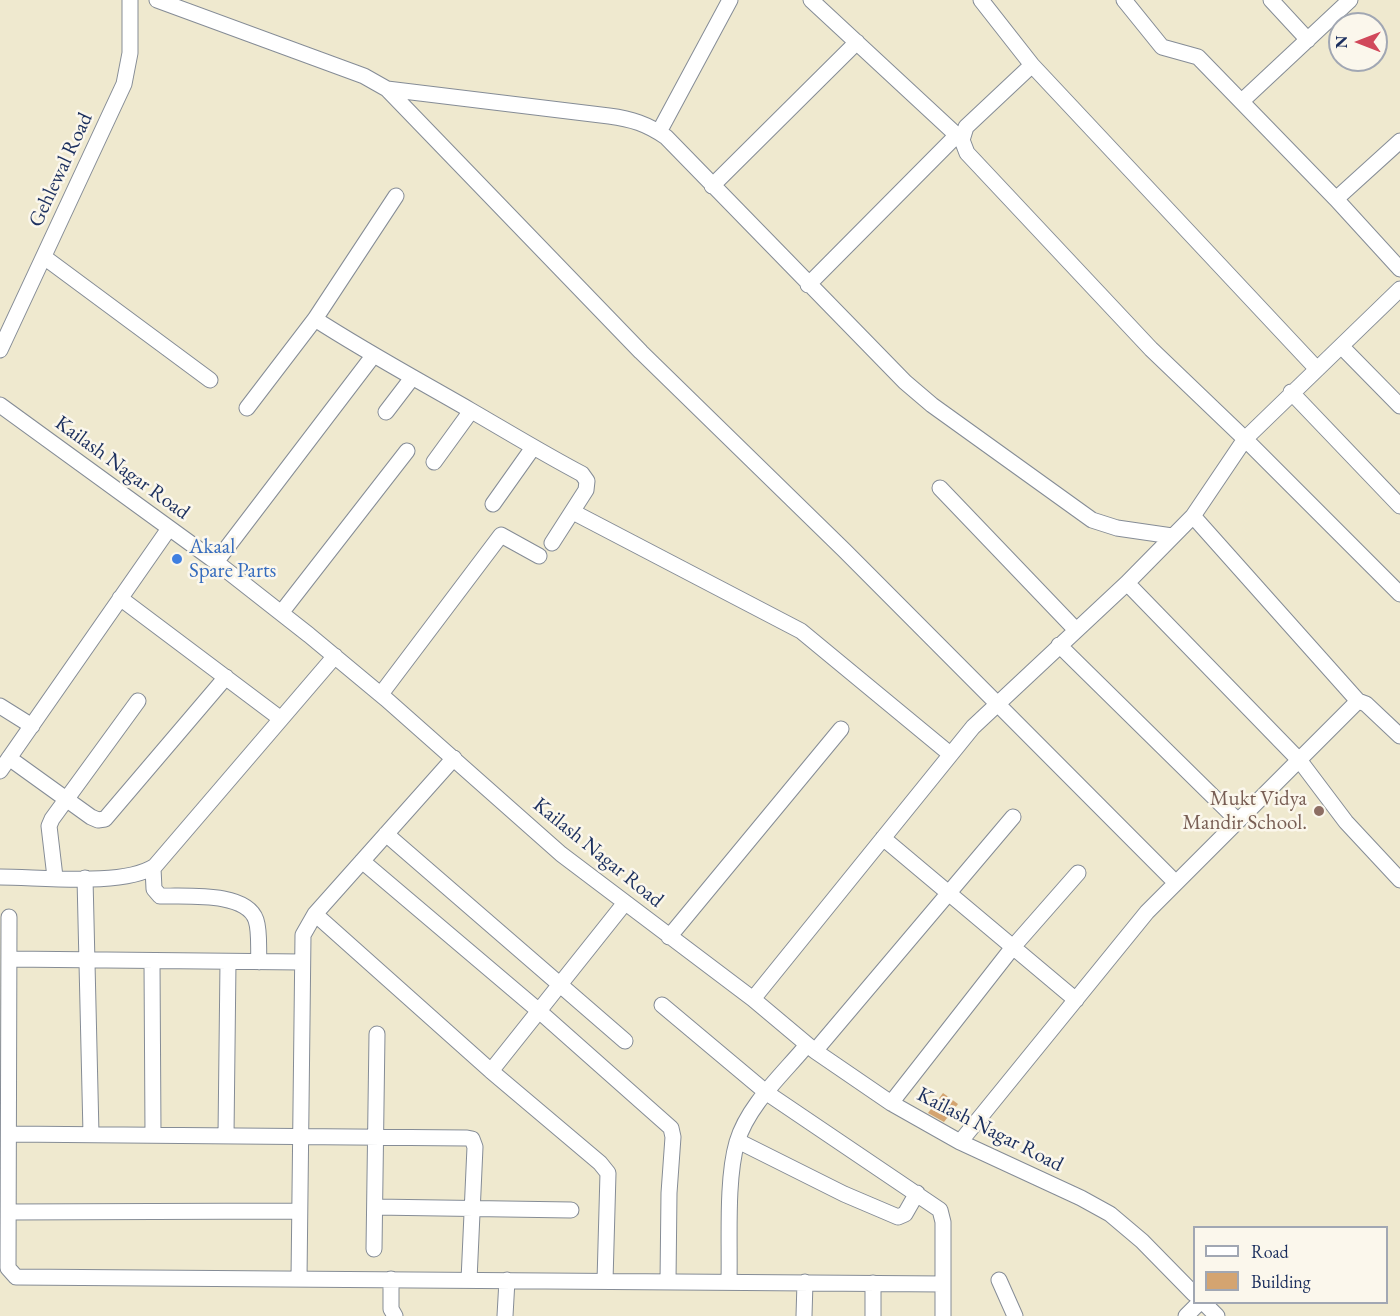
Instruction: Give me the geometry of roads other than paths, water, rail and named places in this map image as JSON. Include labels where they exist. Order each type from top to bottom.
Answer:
[{"type":"street","name":"Gehlewal Road","points":[[0,350],[124,84],[130,53],[130,0]]},
{"type":"street","points":[[157,0],[364,76],[387,89],[641,352],[1175,882]]},
{"type":"street","points":[[659,132],[730,0]]},
{"type":"street","points":[[811,0],[959,137],[967,153],[1150,349],[1245,439],[1400,594]]},
{"type":"street","points":[[981,0],[1032,65],[1317,368]]},
{"type":"street","points":[[1124,0],[1162,47],[1198,57],[1336,199],[1400,269]]},
{"type":"street","points":[[1271,0],[1308,40]]},
{"type":"street","points":[[1242,101],[1350,0]]},
{"type":"street","points":[[712,186],[857,42]]},
{"type":"street","points":[[808,285],[959,137],[966,127],[1032,65]]},
{"type":"street","points":[[387,89],[634,120],[659,132],[905,382],[1076,511],[1117,528],[1173,536]]},
{"type":"street","points":[[1336,199],[1400,141]]},
{"type":"street","points":[[247,408],[315,319],[396,196]]},
{"type":"street","points":[[44,257],[210,380]]},
{"type":"street","points":[[753,999],[950,754],[998,704],[1127,583],[1193,516],[1245,439],[1400,289]]},
{"type":"street","points":[[315,319],[373,356],[471,411],[532,449],[582,474],[587,481],[586,490],[552,543]]},
{"type":"street","points":[[1341,346],[1400,406]]},
{"type":"street","points":[[216,562],[373,356]]},
{"type":"street","points":[[386,412],[412,378]]},
{"type":"street","points":[[1291,392],[1400,506]]},
{"type":"street","name":"Kailash Nagar Road","points":[[0,405],[168,530],[216,562],[281,613],[381,694],[561,854],[624,904],[753,999],[811,1048],[891,1103],[960,1142],[1081,1198],[1110,1214],[1142,1240],[1193,1293]]},
{"type":"street","points":[[434,462],[471,411]]},
{"type":"street","points":[[493,504],[532,449]]},
{"type":"street","points":[[281,613],[406,451]]},
{"type":"street","points":[[940,488],[1076,630]]},
{"type":"street","points":[[573,512],[801,631],[950,754]]},
{"type":"street","points":[[1193,516],[1358,701],[1366,704],[1400,736]]},
{"type":"street","points":[[168,530],[32,726],[3,764],[66,797],[91,817],[98,820],[105,819],[226,677]]},
{"type":"street","points":[[381,694],[501,535],[539,556]]},
{"type":"street","points":[[1127,583],[1300,761],[1346,822],[1400,880]]},
{"type":"street","points":[[120,598],[281,719]]},
{"type":"street","points":[[1059,645],[1238,820]]},
{"type":"street","points":[[0,877],[86,878],[131,877],[144,874],[153,868],[334,656]]},
{"type":"street","points":[[55,877],[49,826],[66,797],[138,701]]},
{"type":"street","points":[[960,1142],[1175,882],[1300,761],[1358,701]]},
{"type":"street","points":[[0,706],[32,726]]},
{"type":"street","points":[[669,937],[841,729]]},
{"type":"street","points":[[299,1279],[303,934],[315,914],[453,758]]},
{"type":"street","points":[[729,1281],[733,1164],[738,1141],[750,1116],[767,1093],[811,1048],[1013,817]]},
{"type":"street","points":[[386,834],[625,1041]]},
{"type":"street","points":[[883,838],[1076,1000]]},
{"type":"street","points":[[362,861],[539,1011],[671,1128],[674,1137],[669,1193],[668,1281]]},
{"type":"street","points":[[153,868],[154,889],[160,896],[230,899],[249,910],[257,924],[259,962]]},
{"type":"street","points":[[891,1103],[1013,947],[1078,873]]},
{"type":"street","points":[[86,878],[91,1134]]},
{"type":"street","points":[[491,1071],[624,904]]},
{"type":"street","points":[[315,914],[491,1071],[600,1163],[608,1173],[610,1185],[605,1281]]},
{"type":"street","points":[[9,917],[8,1268],[16,1276],[943,1284]]},
{"type":"street","points":[[9,959],[301,962]]},
{"type":"street","points":[[152,962],[153,1134]]},
{"type":"street","points":[[226,1135],[228,962]]},
{"type":"street","points":[[662,1005],[767,1093],[815,1128],[940,1210],[943,1222],[943,1316]]},
{"type":"street","points":[[374,1249],[377,1034]]},
{"type":"street","points":[[9,1134],[377,1135],[472,1139],[475,1147],[469,1280]]},
{"type":"street","points":[[738,1141],[844,1194],[898,1217],[905,1214],[917,1193]]},
{"type":"street","points":[[375,1207],[571,1210]]},
{"type":"street","points":[[9,1212],[298,1211]]},
{"type":"street","points":[[391,1279],[391,1309],[395,1316]]},
{"type":"street","points":[[505,1316],[507,1280]]},
{"type":"street","points":[[999,1280],[1015,1316]]},
{"type":"street","points":[[804,1316],[805,1282]]},
{"type":"street","points":[[873,1283],[873,1316]]},
{"type":"street","points":[[1186,1316],[1200,1304]]},
{"type":"street","points":[[1204,1304],[1217,1316]]},
{"type":"place","name":"Akaal Spare Parts","points":[[177,559]]},
{"type":"place","name":"Mukt Vidya Mandir School.","points":[[1319,811]]}]
